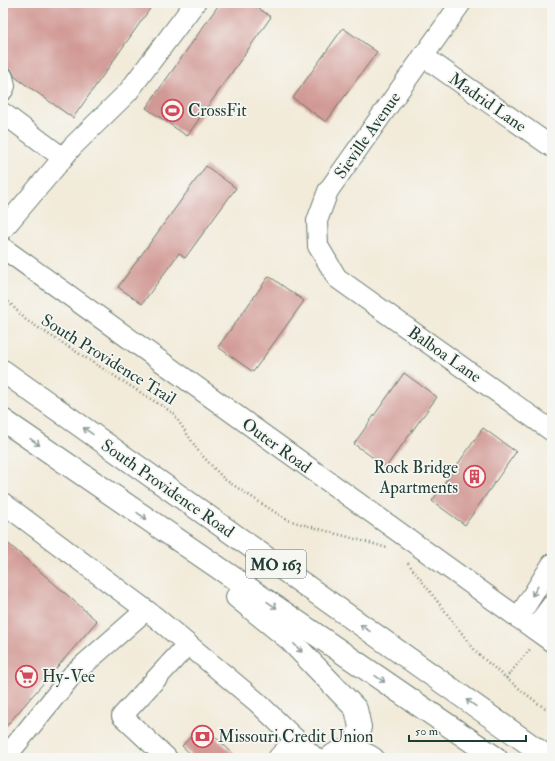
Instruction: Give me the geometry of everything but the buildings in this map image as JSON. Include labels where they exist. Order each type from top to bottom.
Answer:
[{"type":"main road","name":"South Providence Road","points":[[3,371],[548,758]]},
{"type":"main road","name":"MO 163","points":[[3,420],[496,758]]},
{"type":"main road","points":[[187,547],[231,592],[289,639],[356,709],[360,727],[354,750]]},
{"type":"street","points":[[3,230],[72,146],[128,92],[195,3]]},
{"type":"street","name":"Sieville Avenue","points":[[337,278],[318,246],[317,221],[328,191],[461,3]]},
{"type":"street","name":"Madrid Lane","points":[[423,56],[552,147]]},
{"type":"street","points":[[3,77],[5,86],[3,90]]},
{"type":"street","points":[[3,113],[63,158]]},
{"type":"street","name":"Outer Road","points":[[3,248],[552,642]]},
{"type":"street","name":"Balboa Lane","points":[[337,278],[552,430]]},
{"type":"street","points":[[3,503],[146,610],[188,644],[257,702],[315,758]]},
{"type":"street","points":[[526,623],[552,564]]},
{"type":"street","points":[[526,623],[552,605]]},
{"type":"street","points":[[5,758],[73,674],[146,610]]},
{"type":"street","points":[[167,758],[122,716],[188,644]]},
{"type":"street","points":[[278,758],[296,739]]},
{"type":"street","points":[[328,758],[342,750],[366,752],[374,758]]},
{"type":"path","name":"South Providence Trail","points":[[3,296],[26,320],[173,413],[199,452],[224,479],[287,520],[387,547],[393,552]]},
{"type":"path","points":[[405,560],[411,564],[478,653],[506,678],[540,705],[552,712]]},
{"type":"path","points":[[506,678],[536,643],[526,623]]},
{"type":"place","name":"CrossFit","points":[[173,110]]},
{"type":"place","name":"Rock Bridge Apartments","points":[[474,477]]},
{"type":"place","name":"Hy-Vee","points":[[27,676]]},
{"type":"place","name":"Missouri Credit Union","points":[[203,736]]}]
